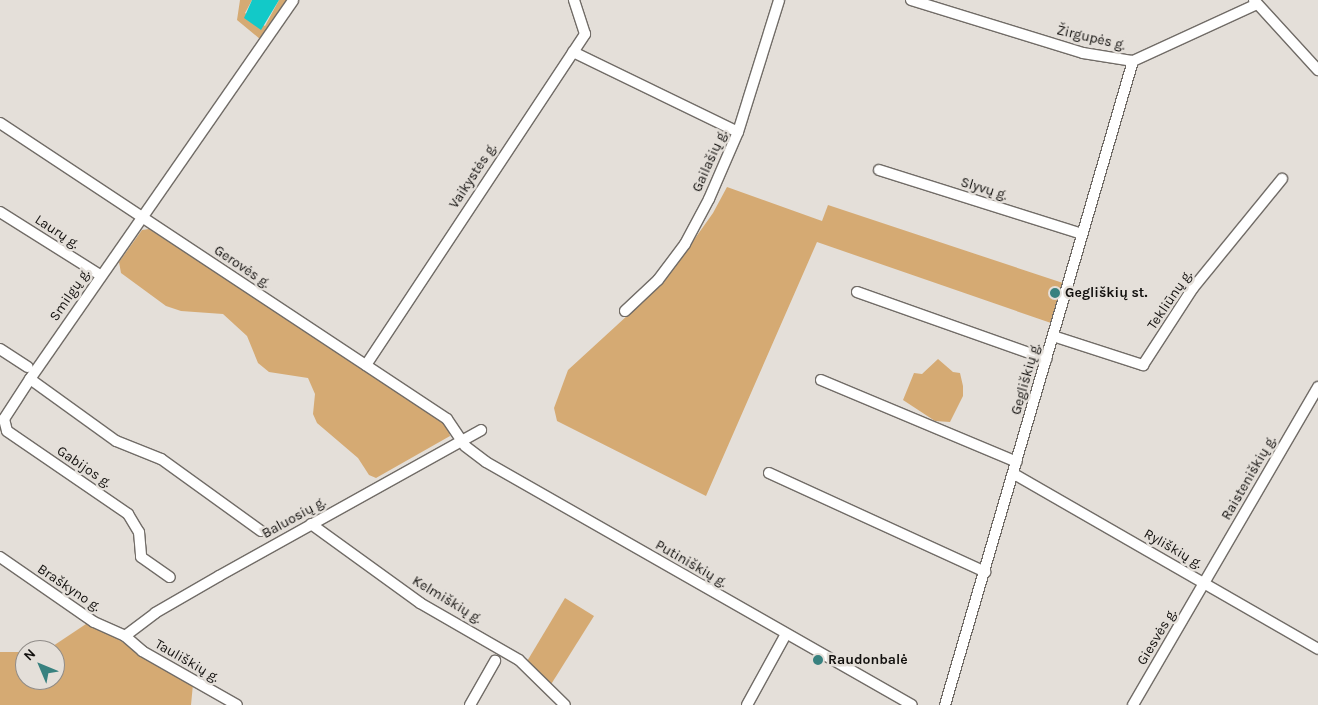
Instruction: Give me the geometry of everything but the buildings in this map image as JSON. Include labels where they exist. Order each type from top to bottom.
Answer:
[{"type":"street","name":"Smilgų g.","points":[[30,380],[100,275],[293,0]]},
{"type":"street","name":"Vaikystės g.","points":[[366,365],[586,30],[574,0]]},
{"type":"street","name":"Gailašių g.","points":[[625,311],[658,280],[686,244],[738,132],[778,0]]},
{"type":"street","name":"Žirgupės g.","points":[[912,0],[1083,53],[1132,61],[1256,2]]},
{"type":"street","points":[[1256,2],[1318,70]]},
{"type":"street","points":[[573,52],[738,132]]},
{"type":"street","name":"Gegliškių g.","points":[[945,705],[1014,474],[1132,61]]},
{"type":"street","name":"Gerovės g.","points":[[0,123],[447,419],[462,441]]},
{"type":"street","name":"Slyvų g.","points":[[879,170],[1082,234]]},
{"type":"street","name":"Tekliūnų g.","points":[[1053,336],[1143,365],[1193,288],[1282,179]]},
{"type":"street","name":"Laurų g.","points":[[0,212],[100,275]]},
{"type":"street","points":[[857,292],[1046,359]]},
{"type":"street","points":[[0,349],[28,367]]},
{"type":"street","points":[[30,380],[116,442],[161,459],[261,531]]},
{"type":"street","name":"Gabijos g.","points":[[30,380],[4,419],[7,431],[128,514],[139,532],[141,557],[170,577]]},
{"type":"street","points":[[821,380],[1017,462]]},
{"type":"street","name":"Raisteniškių g.","points":[[1205,583],[1318,387]]},
{"type":"street","name":"Baluosių g.","points":[[125,636],[155,613],[481,430]]},
{"type":"street","name":"Putiniškių g.","points":[[462,441],[486,462],[912,705]]},
{"type":"street","points":[[769,473],[985,572]]},
{"type":"street","name":"Ryliškių g.","points":[[1014,474],[1318,649]]},
{"type":"street","name":"Kelmiškių g.","points":[[311,524],[420,603],[519,660],[565,705]]},
{"type":"street","name":"Braškyno g.","points":[[0,557],[94,622],[125,636]]},
{"type":"street","name":"Giesvės g.","points":[[1133,705],[1205,583]]},
{"type":"street","points":[[747,705],[786,634]]},
{"type":"street","name":"Tauliškių g.","points":[[125,636],[142,651],[237,705]]},
{"type":"street","points":[[470,705],[495,661]]},
{"type":"shaded area","points":[[240,0],[252,0],[245,13],[265,26],[279,0],[288,0],[260,39],[237,20]]},
{"type":"shaded area","points":[[727,187],[822,221],[828,205],[1063,283],[1051,323],[817,242],[706,496],[557,421],[554,408],[568,370],[664,282],[713,213]]},
{"type":"shaded area","points":[[149,229],[447,423],[450,436],[376,478],[369,475],[358,458],[317,423],[313,414],[315,394],[308,378],[269,372],[258,363],[247,336],[223,314],[181,311],[166,306],[121,273],[119,262],[142,230]]},
{"type":"shaded area","points":[[938,359],[953,372],[960,373],[963,386],[963,396],[950,422],[935,421],[903,400],[914,373],[922,374]]},
{"type":"shaded area","points":[[565,598],[594,616],[550,686],[526,663]]},
{"type":"shaded area","points":[[89,622],[193,684],[191,705],[0,705],[0,652],[15,652],[15,690],[65,690],[65,640],[62,640]]},
{"type":"water","points":[[252,0],[279,0],[261,30],[244,18]]},
{"type":"place","name":"Gegliškių st.","points":[[1055,293]]},
{"type":"place","name":"Raudonbalė","points":[[818,660]]}]
